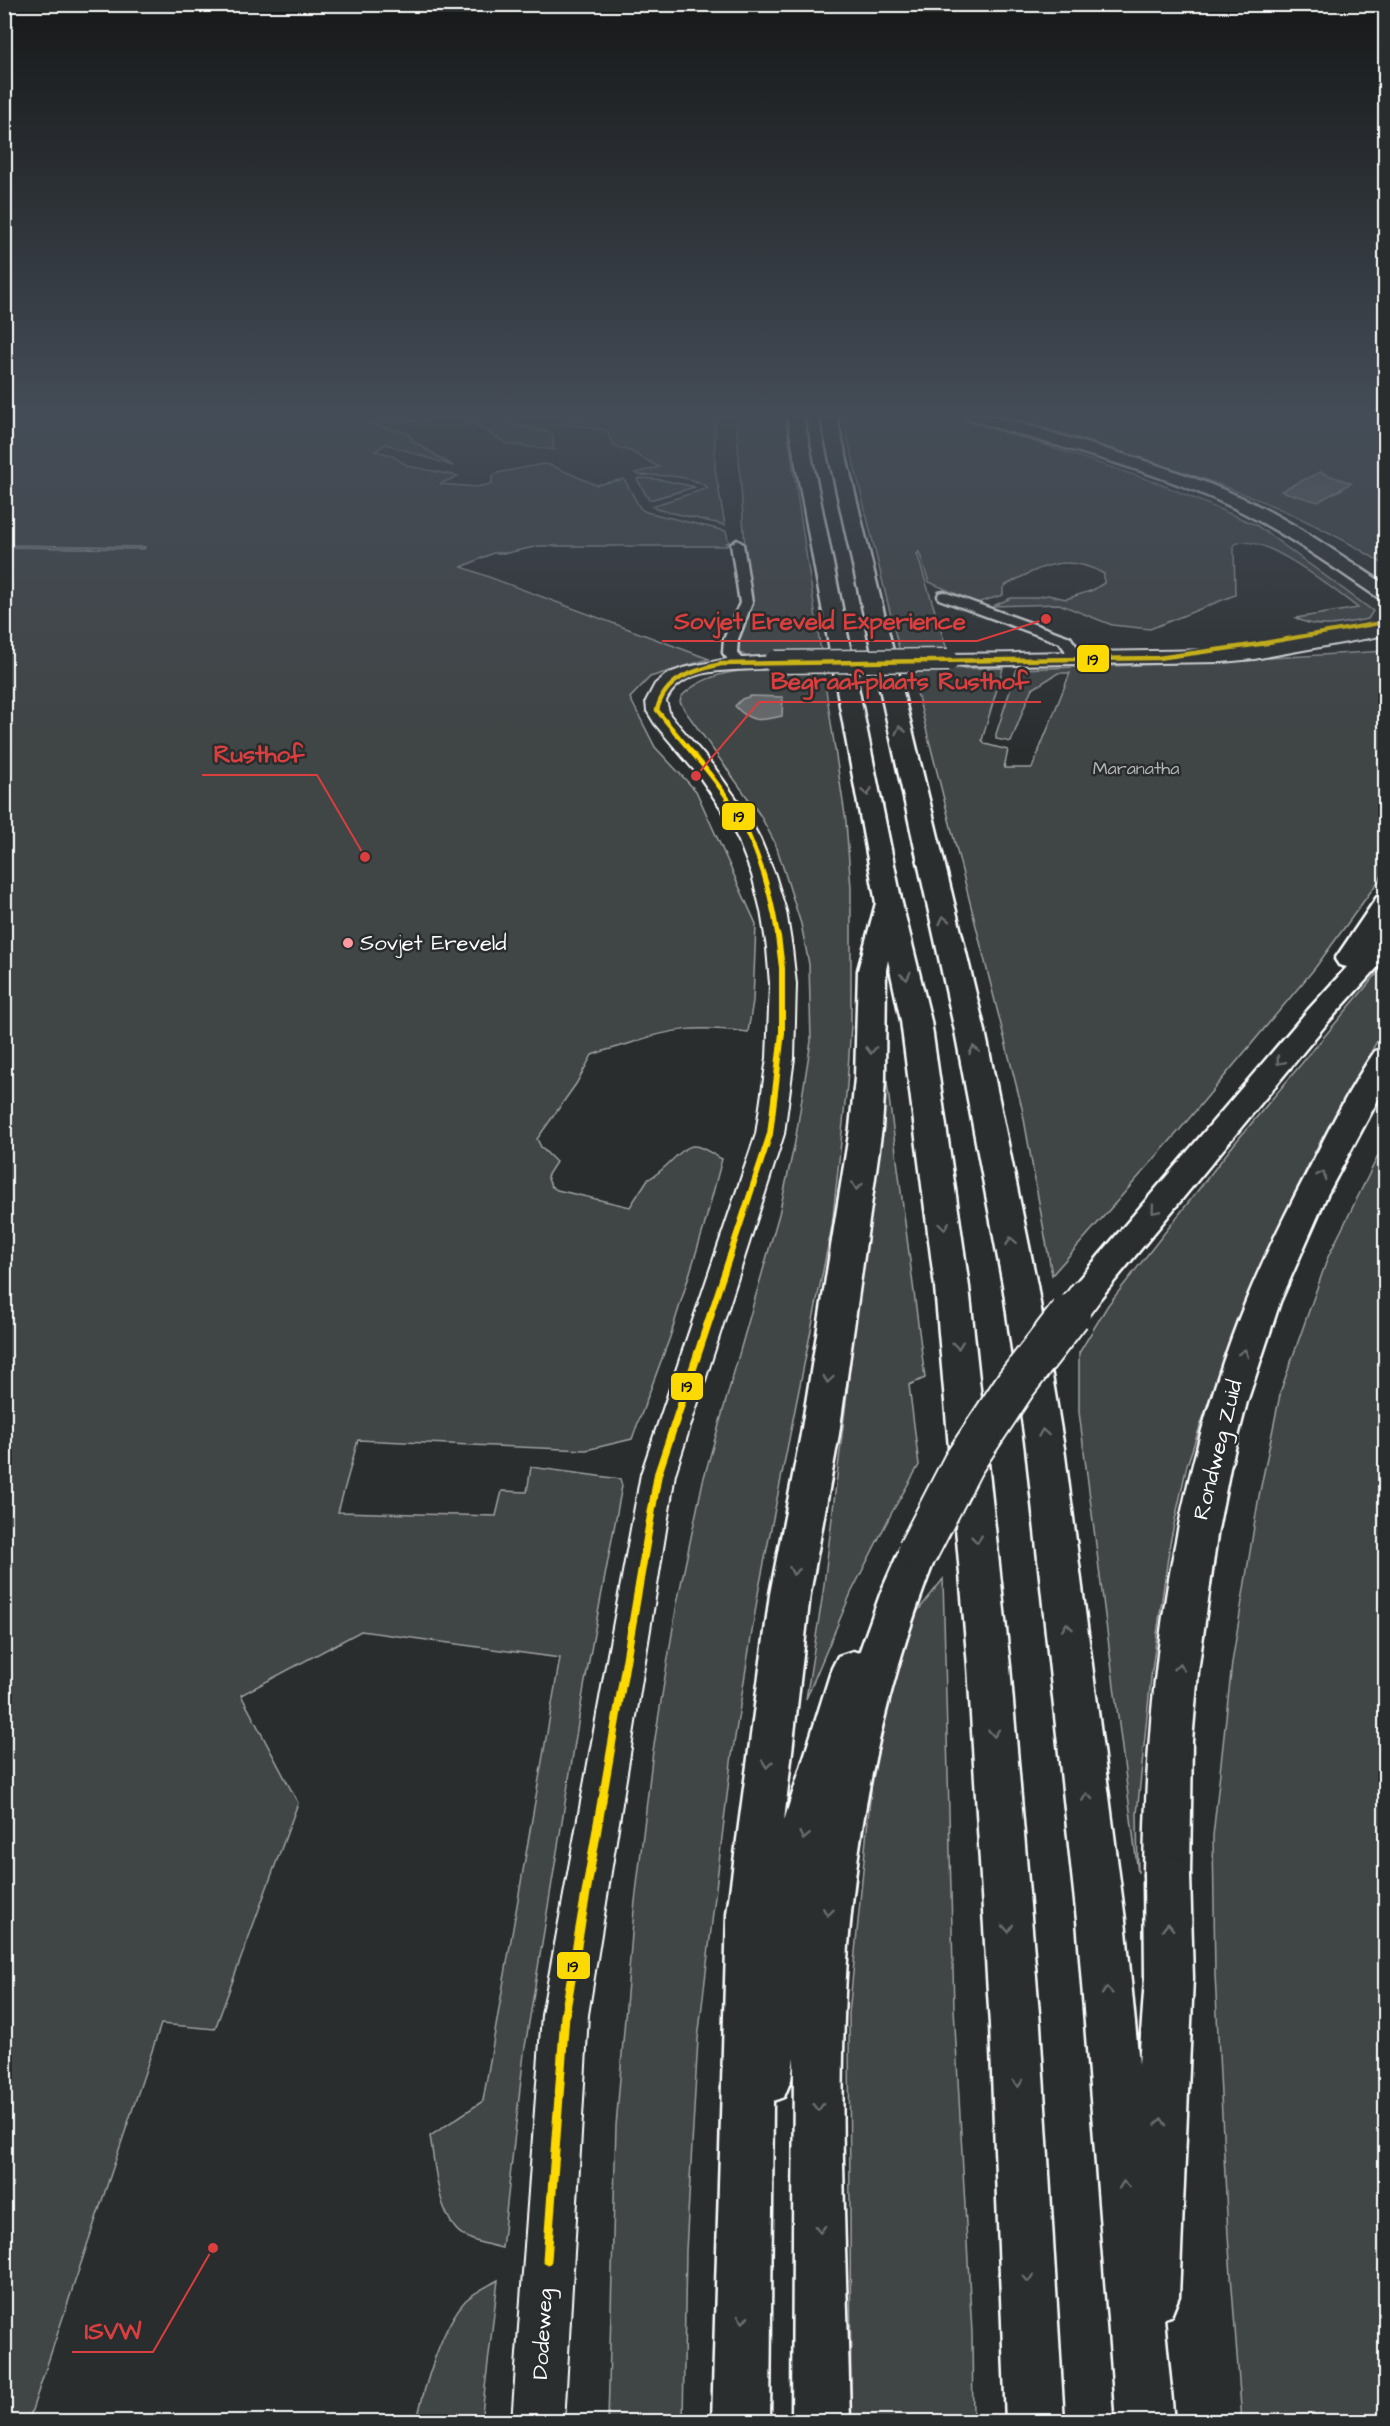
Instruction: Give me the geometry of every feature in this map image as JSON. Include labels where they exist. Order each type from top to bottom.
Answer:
[{"type":"main road","points":[[816,528],[888,899],[916,1021],[951,1275],[989,1666],[1015,2025],[1035,2421]]},
{"type":"main road","points":[[854,528],[970,1031],[1020,1286],[1045,1448],[1101,1920],[1144,2416]]},
{"type":"main road","points":[[1283,528],[1386,594]]},
{"type":"main road","points":[[1308,528],[1386,574]]},
{"type":"main road","points":[[741,2421],[754,1891],[790,1594],[820,1434],[866,1128],[870,1078],[872,970],[888,899]]},
{"type":"main road","points":[[1318,1016],[1360,939],[1386,903]]},
{"type":"main road","points":[[821,2421],[818,2104],[823,1962],[835,1852],[851,1762],[871,1676],[897,1598],[918,1551],[970,1454],[1016,1384],[1086,1293],[1318,1016],[1386,941]]},
{"type":"main road","name":"Rondweg Zuid","points":[[1144,2416],[1169,1978],[1166,1836],[1172,1725],[1194,1551],[1214,1457],[1250,1337],[1295,1229],[1373,1089],[1386,1057]]},
{"type":"main road","points":[[744,2261],[786,1920],[807,1821],[846,1688],[880,1593],[918,1551]]},
{"type":"street","points":[[737,544],[746,603],[731,639],[730,653],[738,663]]},
{"type":"street","points":[[945,596],[1065,640],[1079,660]]},
{"type":"street","name":"Dodeweg","points":[[1158,658],[1235,648],[1386,622]]},
{"type":"street","name":"Dodeweg","points":[[538,2421],[565,2015],[658,1474],[770,1134],[785,1006],[782,957],[766,884],[755,851],[738,816],[657,710],[656,700],[660,692],[675,679],[702,668],[738,663],[1079,660],[1254,653],[1386,629]]},
{"type":"green space","points":[[5,528],[714,528],[726,531],[729,543],[726,543],[727,546],[539,546],[507,553],[493,553],[462,567],[709,659],[650,677],[630,698],[655,747],[696,791],[756,924],[753,1001],[748,1032],[687,1029],[645,1038],[592,1055],[576,1084],[537,1139],[541,1147],[556,1162],[547,1176],[551,1186],[557,1190],[630,1207],[648,1179],[684,1150],[695,1146],[722,1159],[670,1337],[632,1439],[586,1450],[358,1440],[338,1512],[496,1516],[502,1491],[527,1492],[531,1467],[620,1479],[622,1486],[584,1687],[524,2053],[502,2248],[464,2236],[449,2219],[440,2196],[430,2136],[483,2101],[560,1658],[361,1631],[241,1695],[298,1803],[215,2029],[161,2024],[28,2422],[4,2421],[5,547],[144,549],[145,547],[5,545]]},
{"type":"green space","points":[[744,528],[802,528],[822,658],[750,659],[737,651],[738,633],[753,605]]},
{"type":"green space","points":[[870,528],[1260,528],[1373,611],[1368,619],[1331,625],[1314,624],[1296,618],[1358,608],[1298,564],[1261,545],[1246,542],[1234,545],[1235,595],[1150,629],[1112,625],[1059,604],[993,606],[1011,598],[1048,595],[1066,599],[1093,590],[1104,583],[1104,574],[1090,567],[1065,563],[1054,564],[1006,585],[1003,588],[1003,595],[977,603],[929,582],[919,552],[917,554],[949,656],[901,657]]},
{"type":"green space","points":[[1320,528],[1385,528],[1385,565]]},
{"type":"green space","name":"Maranatha","points":[[1385,651],[1385,872],[1315,968],[1177,1133],[1052,1275],[1022,1108],[911,669],[1003,668],[982,740],[985,744],[1008,750],[1004,768],[1032,768],[1070,673],[1058,673],[1031,690],[1011,742],[996,739],[996,734],[1017,669],[1170,664]]},
{"type":"green space","points":[[767,669],[823,670],[846,822],[851,888],[851,1024],[832,1226],[759,1588],[731,1762],[698,2039],[686,2250],[683,2421],[608,2422],[616,2126],[634,1910],[653,1751],[677,1603],[703,1481],[779,1214],[795,1142],[811,1041],[809,964],[801,924],[776,845],[760,815],[680,702],[681,697],[695,686],[729,673]]},
{"type":"green space","points":[[1385,964],[1385,1027],[1315,1151],[1251,1288],[1224,1356],[1187,1465],[1170,1543],[1151,1677],[1137,1814],[1138,1873],[1079,1412],[1079,1353],[1108,1305],[1235,1143]]},
{"type":"green space","points":[[883,1051],[925,1378],[909,1385],[919,1465],[851,1593],[806,1699],[823,1593],[868,1218]]},
{"type":"green space","points":[[1385,1142],[1385,2421],[1242,2421],[1228,2235],[1215,1974],[1213,1836],[1232,1663],[1259,1496],[1281,1390],[1328,1257]]},
{"type":"green space","points":[[943,1579],[954,2008],[972,2333],[973,2421],[851,2422],[849,2014],[873,1768],[894,1680],[917,1612]]},
{"type":"green space","points":[[498,2280],[481,2421],[417,2421],[429,2374],[442,2340],[457,2311],[466,2300]]},
{"type":"shaded area","points":[[751,696],[783,697],[782,716],[762,720],[751,718],[740,712],[735,706],[742,699]]},
{"type":"transit line","name":"19","points":[[547,2260],[565,2015],[658,1474],[770,1134],[782,1033],[782,968],[778,935],[771,902],[756,854],[741,820],[728,800],[657,710],[660,699],[665,690],[680,677],[721,664],[1158,658],[1235,648],[1386,622]]},
{"type":"place","name":"Sovjet Ereveld Experience","points":[[1046,619]]},
{"type":"place","name":"Begraafplaats Rusthof","points":[[696,776]]},
{"type":"place","name":"Rusthof","points":[[365,857]]},
{"type":"place","name":"Sovjet Ereveld","points":[[348,943]]},
{"type":"place","name":"ISVW","points":[[213,2248]]}]
